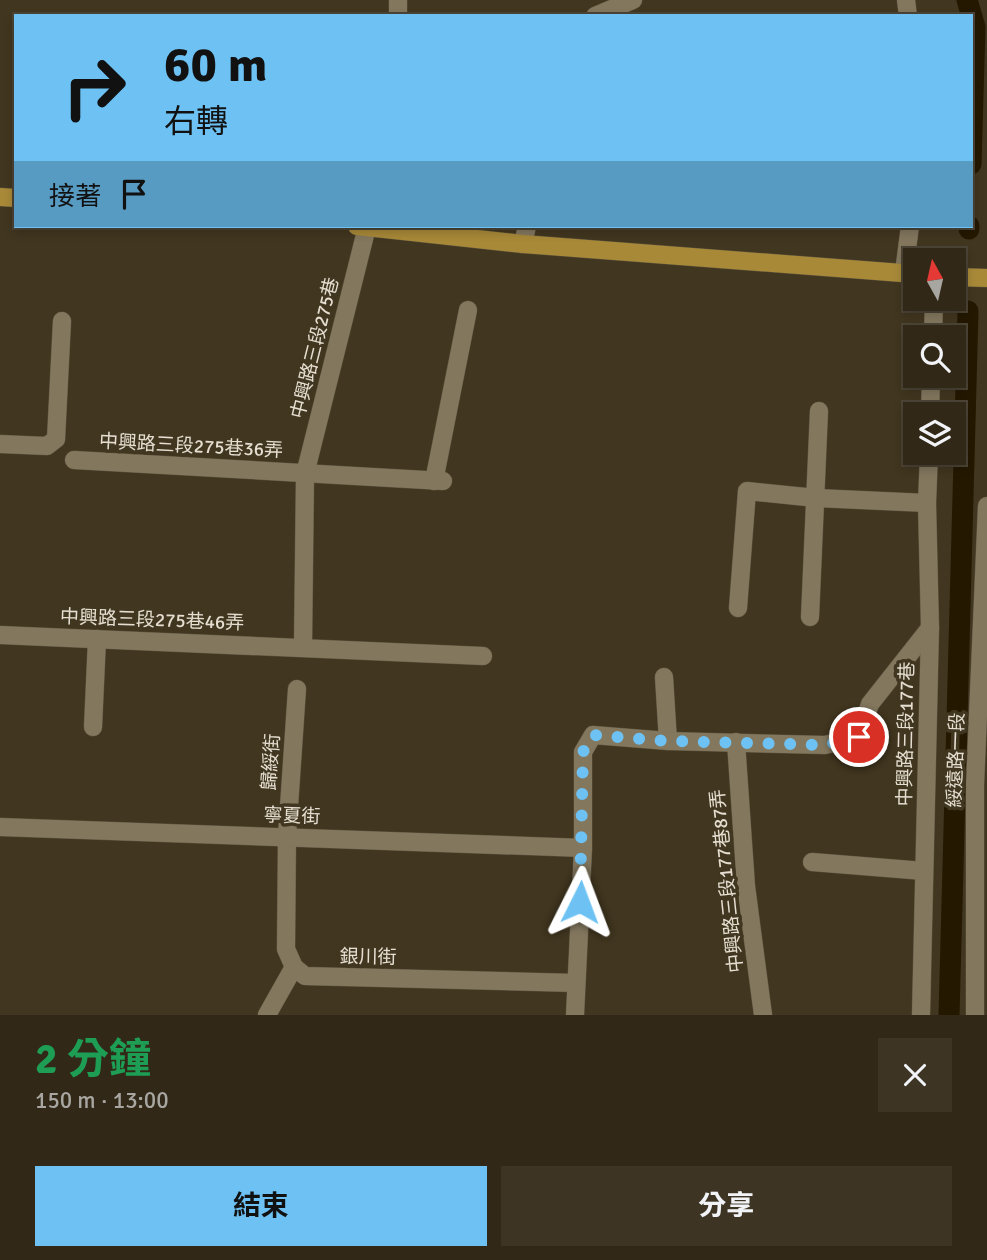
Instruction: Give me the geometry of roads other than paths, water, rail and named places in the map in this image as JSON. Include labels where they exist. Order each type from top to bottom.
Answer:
[{"type":"main road","points":[[387,228],[525,235],[903,272]]},
{"type":"main road","points":[[966,277],[987,278]]},
{"type":"street","points":[[600,14],[633,0]]},
{"type":"street","name":"中興路三段275巷","points":[[303,647],[305,474],[367,228]]},
{"type":"street","points":[[910,228],[910,248]]},
{"type":"street","name":"中興路三段275巷36弄","points":[[75,460],[439,481],[468,310]]},
{"type":"street","points":[[0,444],[47,446],[56,439],[62,321]]},
{"type":"street","points":[[810,617],[819,411]]},
{"type":"street","name":"中興路三段177巷","points":[[921,1015],[930,628],[929,465]]},
{"type":"street","points":[[738,608],[747,491],[816,498],[927,503]]},
{"type":"street","name":"綏遠路一段","points":[[975,1015],[981,964],[981,786],[987,506]]},
{"type":"street","points":[[575,1015],[583,848],[583,752],[593,735],[668,741],[825,745],[859,737],[870,704],[930,628]]},
{"type":"street","name":"中興路三段275巷46弄","points":[[0,635],[483,656]]},
{"type":"street","points":[[93,727],[97,639]]},
{"type":"street","points":[[664,677],[668,741]]},
{"type":"street","name":"歸綏街","points":[[287,836],[296,689]]},
{"type":"street","name":"中興路三段177巷87弄","points":[[736,742],[746,886],[763,1015]]},
{"type":"street","name":"寧夏街","points":[[0,827],[583,848]]},
{"type":"street","points":[[267,1015],[294,967],[286,949],[287,836]]},
{"type":"street","points":[[812,862],[924,871]]},
{"type":"street","name":"銀川街","points":[[294,967],[305,976],[576,983]]},
{"type":"waterway","points":[[967,0],[971,14]]},
{"type":"waterway","points":[[973,20],[973,96]]},
{"type":"waterway","points":[[949,1015],[968,311]]}]
